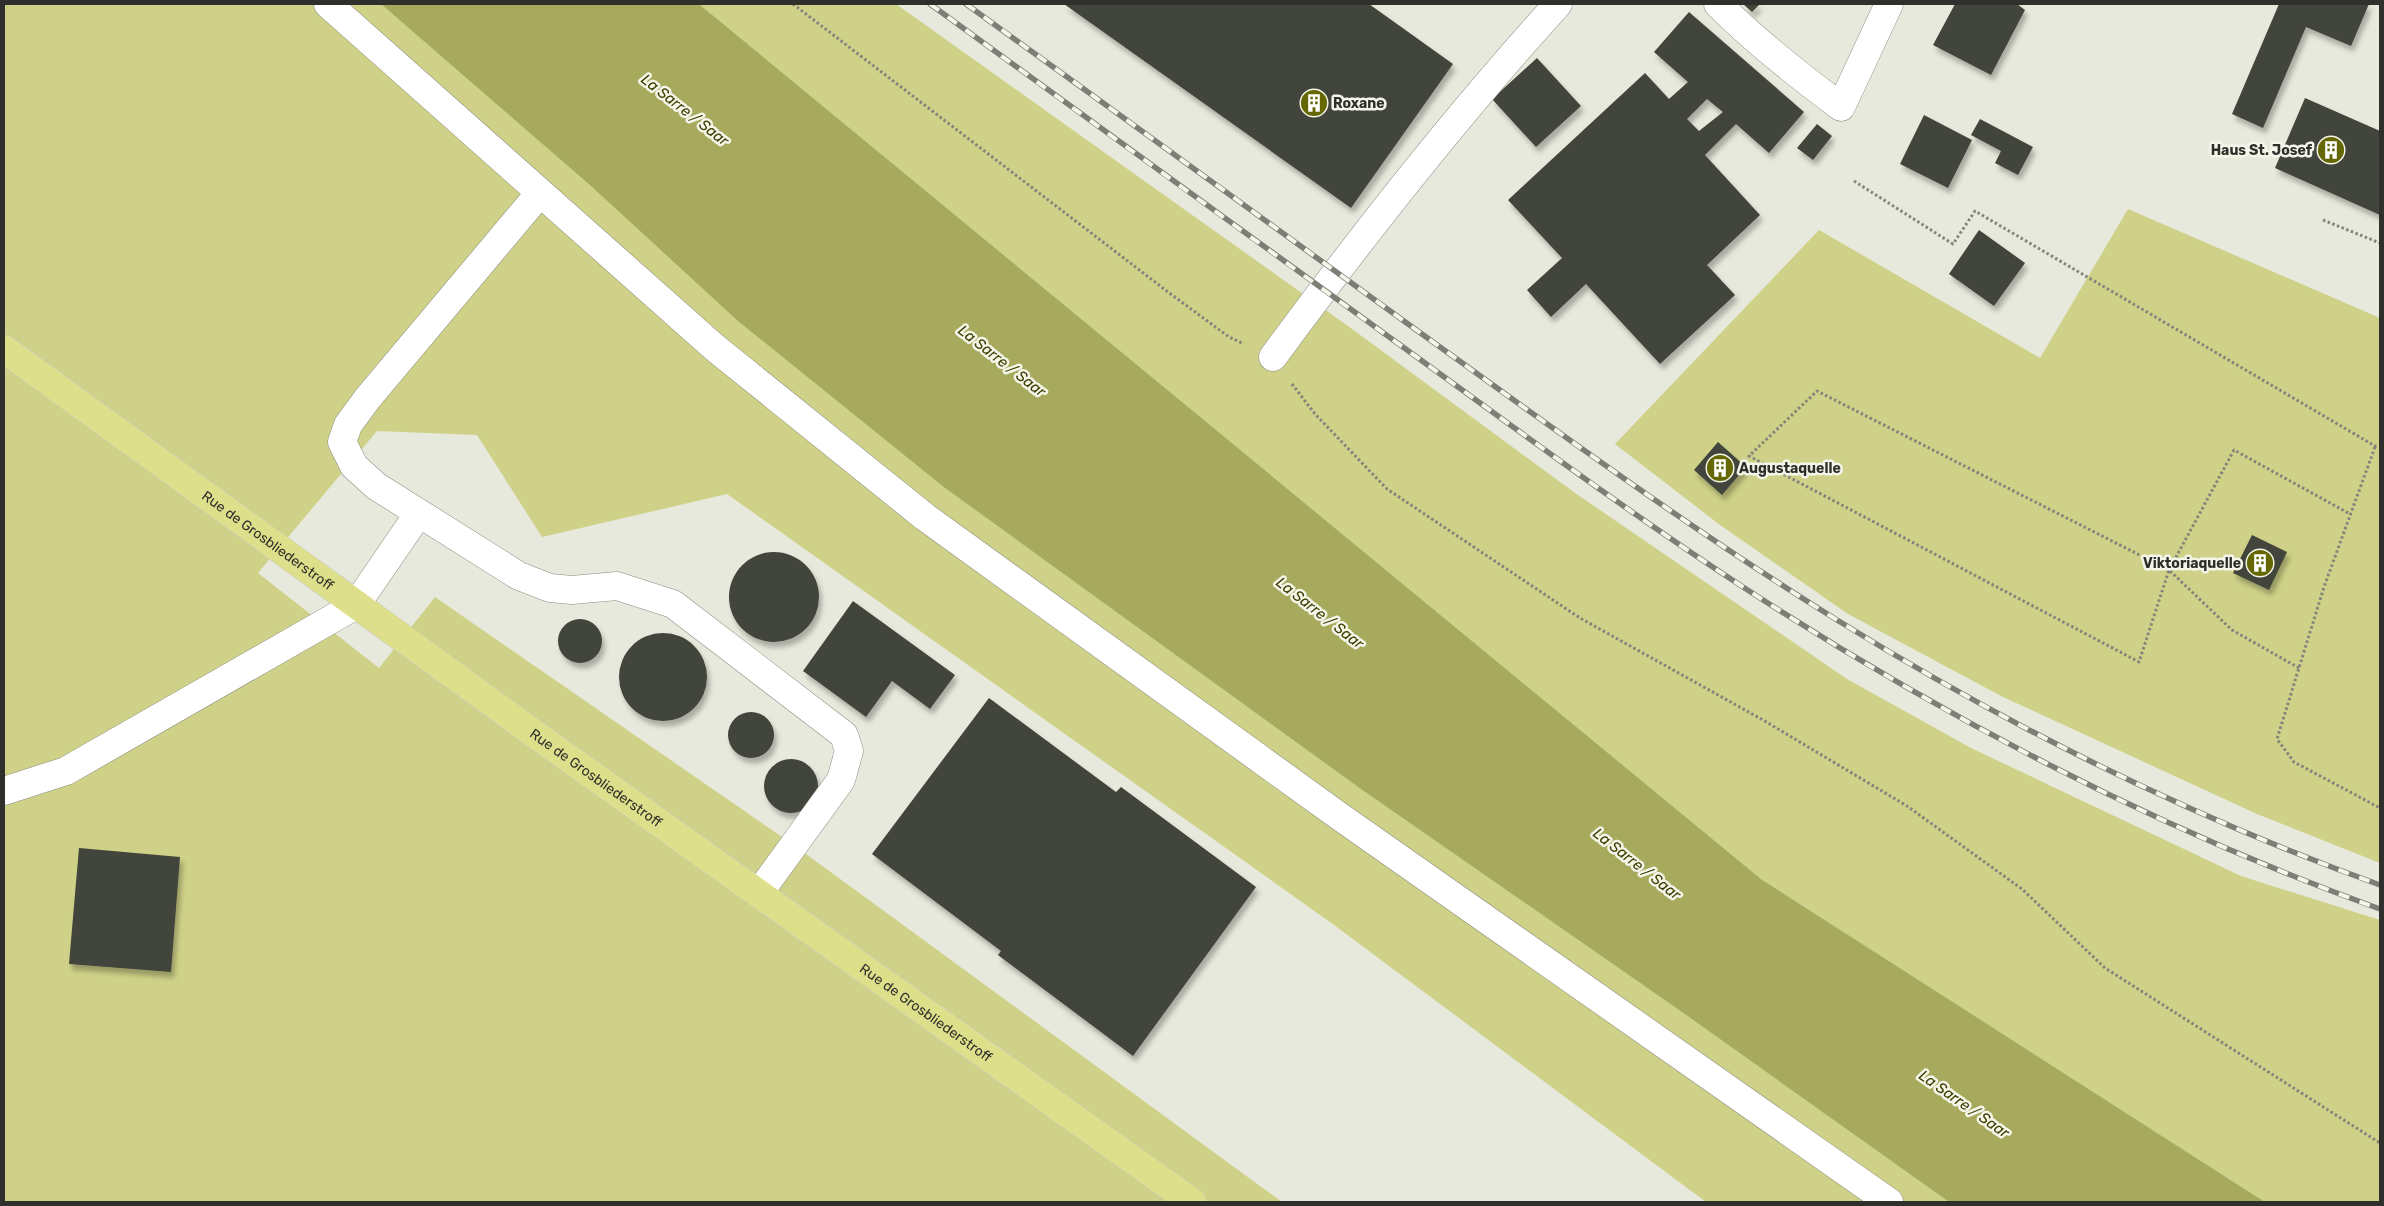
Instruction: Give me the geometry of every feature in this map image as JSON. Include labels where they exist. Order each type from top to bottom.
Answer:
[{"type":"main road","name":"Rue de Grosbliederstroff","points":[[4,349],[356,605],[1192,1202]]},
{"type":"street","points":[[328,4],[539,194],[714,347],[925,517],[1339,816],[1889,1202]]},
{"type":"street","points":[[1273,358],[1353,248],[1513,54],[1558,4]]},
{"type":"street","points":[[1718,4],[1742,28],[1783,63],[1841,107],[1889,4]]},
{"type":"street","points":[[539,194],[367,399],[348,425],[342,442],[354,466],[376,486],[519,576],[550,588],[572,590],[617,586],[672,604],[844,735],[849,751],[841,780],[759,893]]},
{"type":"street","points":[[4,791],[66,771],[356,605],[419,513]]},
{"type":"path","points":[[794,4],[1168,292],[1229,336],[1273,358],[1314,414],[1387,489],[1580,618],[1763,720],[1906,806],[2022,889],[2105,968],[2380,1143]]},
{"type":"path","points":[[1854,182],[1953,244],[1975,211],[2375,446],[2380,445]]},
{"type":"path","points":[[2323,220],[2380,243]]},
{"type":"path","points":[[2299,668],[2232,630],[2169,570],[1817,391],[1749,456],[2139,662],[2169,570],[2234,450],[2350,514]]},
{"type":"path","points":[[2375,446],[2324,587],[2277,739],[2294,762],[2380,808]]},
{"type":"shaded area","points":[[4,4],[381,4],[945,488],[1358,787],[1679,1010],[1949,1202],[1706,1202],[1330,922],[727,494],[542,537],[477,435],[377,431],[258,573],[379,668],[435,597],[795,846],[1282,1202],[4,1202]]},
{"type":"shaded area","points":[[699,4],[896,4],[1348,326],[1575,493],[1847,679],[1971,748],[2241,876],[2380,920],[2380,1202],[2265,1202],[1761,879]]},
{"type":"shaded area","points":[[2128,209],[2380,318],[2380,863],[2257,814],[2001,696],[1848,614],[1720,525],[1615,444],[1819,230],[2040,358]]},
{"type":"water","name":"La Sarre / Saar","points":[[381,4],[699,4],[1761,879],[2265,1202],[1949,1202],[1679,1010],[1358,787],[945,488],[738,321],[590,185]]},
{"type":"building","name":"Roxane","points":[[1064,4],[1369,4],[1453,64],[1351,208]]},
{"type":"building","points":[[1743,4],[1760,4],[1752,12]]},
{"type":"building","points":[[1955,4],[2017,4],[2025,10],[1991,75],[1933,45]]},
{"type":"building","points":[[2279,4],[2369,4],[2351,46],[2306,27],[2263,128],[2232,114]]},
{"type":"building","points":[[1689,12],[1804,112],[1769,153],[1736,124],[1705,155],[1760,215],[1707,265],[1735,295],[1660,364],[1586,284],[1551,317],[1527,290],[1562,258],[1508,200],[1645,73],[1669,99],[1688,82],[1654,52]],"holes":[[[1707,99],[1723,112],[1699,131],[1687,119]]]},
{"type":"building","points":[[1537,58],[1581,106],[1536,147],[1492,99]]},
{"type":"building","name":"Haus St. Josef","points":[[2305,98],[2380,131],[2380,215],[2275,168]]},
{"type":"building","points":[[1924,115],[1972,140],[1948,188],[1900,164]]},
{"type":"building","points":[[1980,119],[2033,147],[2018,175],[1995,163],[2001,151],[1971,135]]},
{"type":"building","points":[[1817,124],[1832,136],[1813,160],[1797,148]]},
{"type":"building","points":[[1979,230],[2025,263],[1994,306],[1949,274]]},
{"type":"building","name":"Augustaquelle","points":[[1718,442],[1746,467],[1722,495],[1694,470]]},
{"type":"building","name":"Viktoriaquelle","points":[[2252,535],[2287,552],[2269,590],[2233,573]]},
{"type":"building","points":[[765,552],[783,552],[799,559],[812,572],[819,588],[819,606],[812,622],[799,635],[783,642],[765,642],[749,635],[736,622],[729,606],[729,588],[736,572],[749,559]]},
{"type":"building","points":[[853,601],[955,675],[930,709],[892,681],[866,717],[803,671]]},
{"type":"building","points":[[584,619],[596,625],[601,632],[601,650],[596,657],[589,662],[576,663],[568,660],[561,653],[558,637],[561,629],[568,622]]},
{"type":"building","points":[[654,633],[672,633],[688,640],[700,652],[707,668],[707,686],[700,702],[688,714],[672,721],[654,721],[638,714],[626,702],[619,686],[619,668],[626,652],[638,640]]},
{"type":"building","points":[[989,698],[1116,792],[1121,787],[1256,887],[1133,1056],[998,955],[1001,951],[872,854]]},
{"type":"building","points":[[751,712],[764,716],[770,722],[774,735],[770,748],[764,754],[751,758],[738,754],[732,748],[728,735],[732,722],[738,716]]},
{"type":"building","points":[[786,759],[796,759],[806,763],[814,771],[818,786],[814,801],[806,809],[796,813],[786,813],[776,809],[768,801],[764,791],[764,781],[768,771],[776,763]]},
{"type":"building","points":[[79,848],[180,857],[171,972],[69,964]]},
{"type":"railway","points":[[930,4],[1582,477],[1702,560],[1819,635],[1973,725],[2132,806],[2214,843],[2380,909]]},
{"type":"railway","points":[[966,4],[1571,441],[1729,551],[1837,620],[1967,697],[2102,767],[2239,830],[2380,885]]},
{"type":"place","name":"Roxane","points":[[1314,103]]},
{"type":"place","name":"Haus St. Josef","points":[[2331,150]]},
{"type":"place","name":"Augustaquelle","points":[[1720,468]]},
{"type":"place","name":"Viktoriaquelle","points":[[2260,563]]}]
